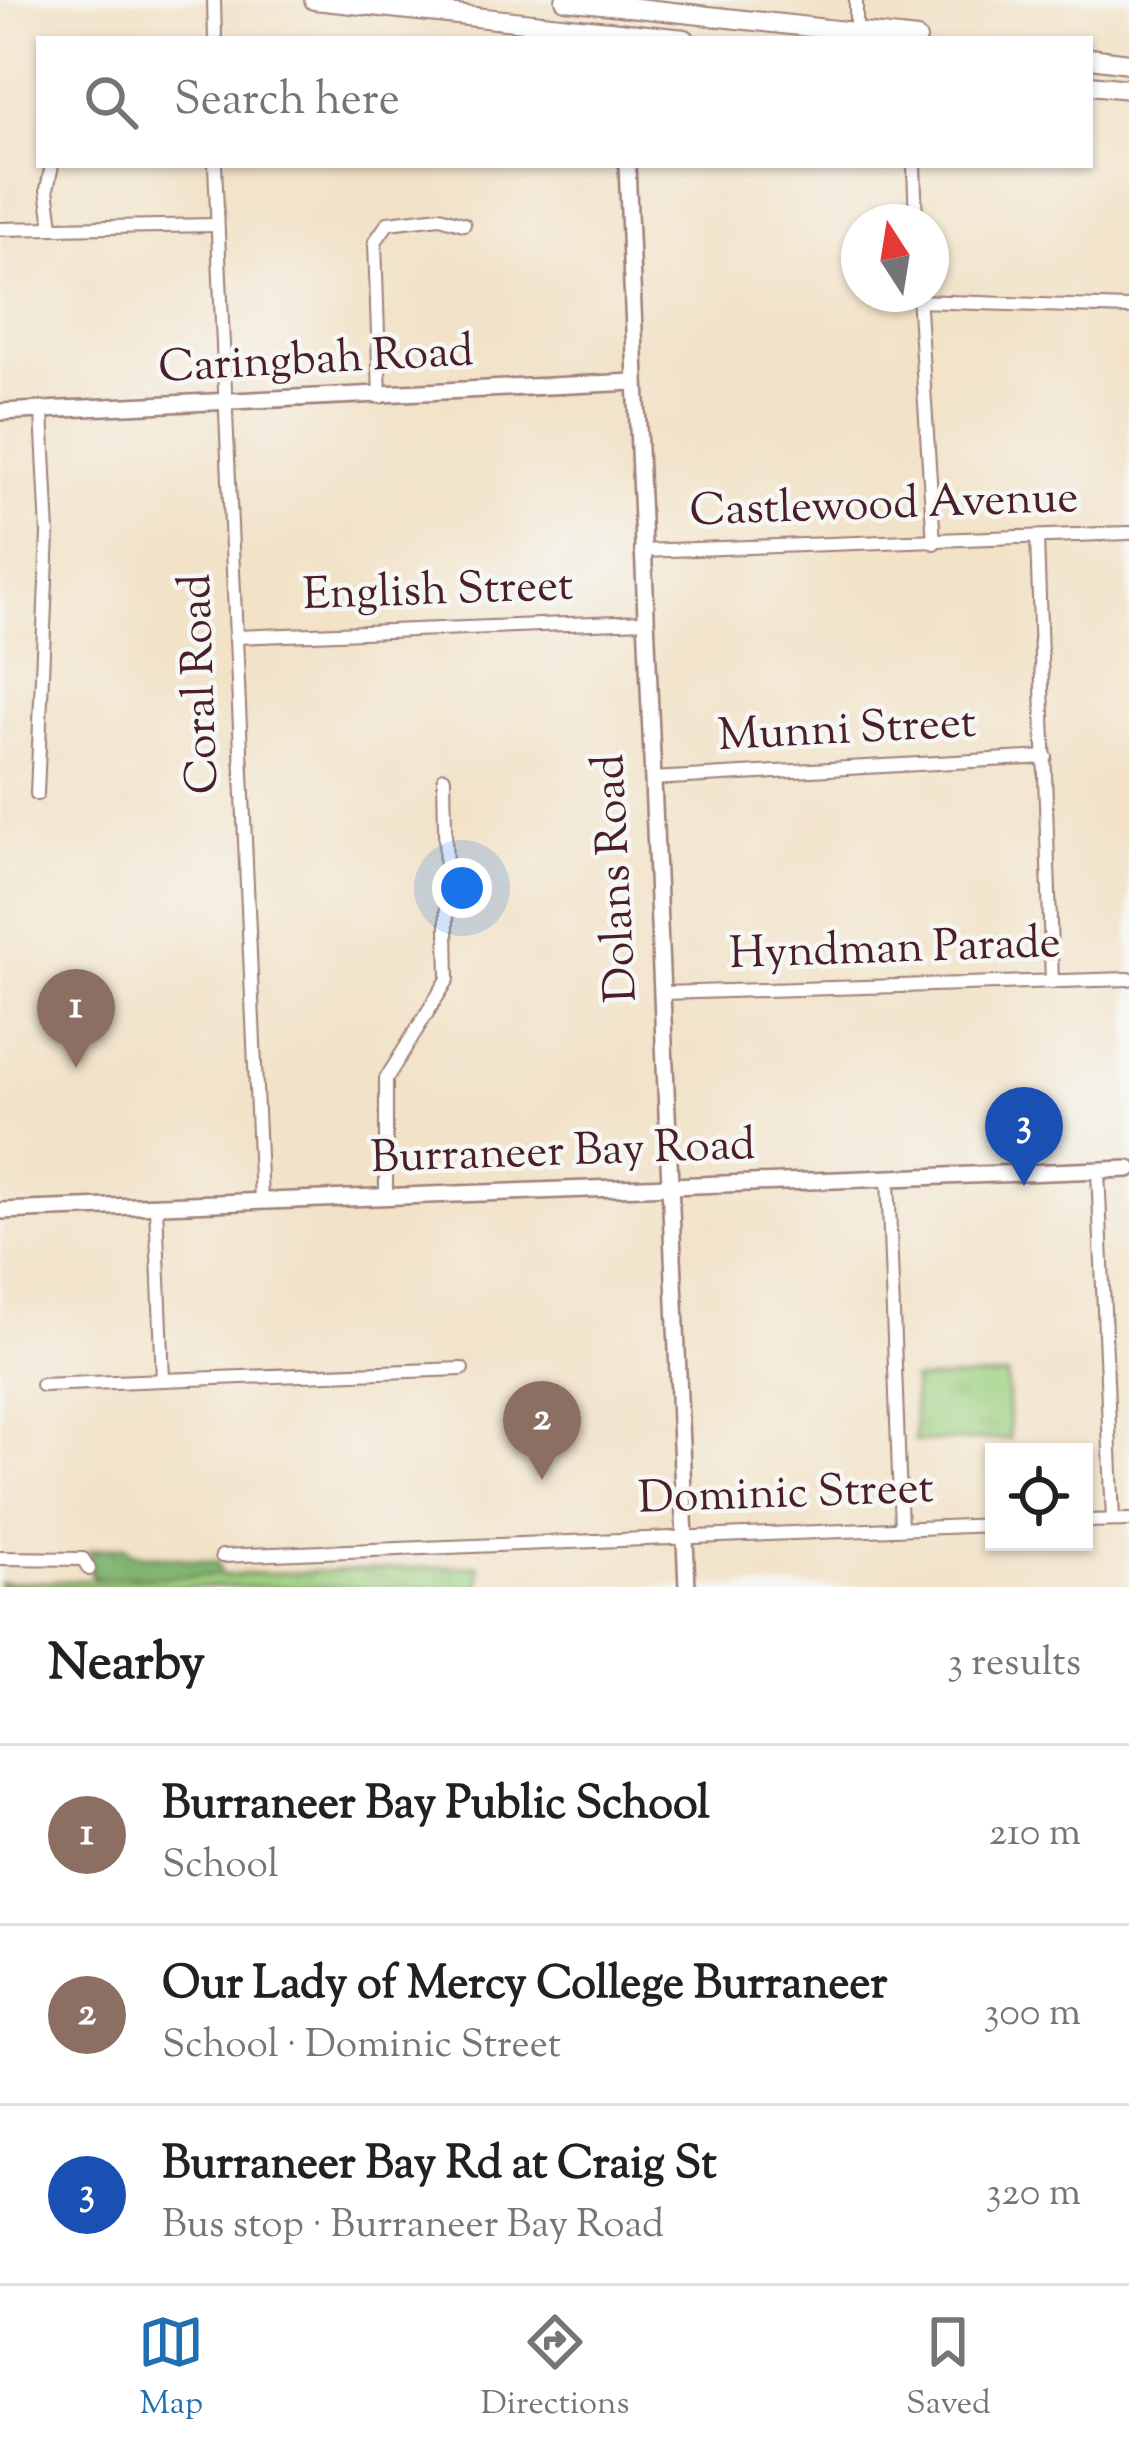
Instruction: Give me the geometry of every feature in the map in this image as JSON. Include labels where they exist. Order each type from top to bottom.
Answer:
[{"type":"main road","points":[[314,0],[622,36],[622,3]]},
{"type":"main road","points":[[565,0],[891,36]]},
{"type":"main road","points":[[1093,58],[1129,63]]},
{"type":"main road","points":[[1093,85],[1129,89]]},
{"type":"street","points":[[214,0],[214,36]]},
{"type":"street","points":[[856,0],[856,32]]},
{"type":"street","points":[[51,168],[47,189],[52,226]]},
{"type":"street","name":"Coral Road","points":[[215,168],[261,1201]]},
{"type":"street","name":"Dolans Road","points":[[627,168],[687,1587]]},
{"type":"street","points":[[914,168],[915,204]]},
{"type":"street","points":[[380,397],[376,242],[388,223],[440,217],[464,224]]},
{"type":"street","points":[[0,229],[216,225]]},
{"type":"street","points":[[949,299],[1129,308]]},
{"type":"street","points":[[919,312],[934,543]]},
{"type":"street","name":"Caringbah Road","points":[[0,412],[635,382]]},
{"type":"street","points":[[37,794],[48,535],[42,412]]},
{"type":"street","name":"Castlewood Avenue","points":[[641,551],[1129,533]]},
{"type":"street","points":[[1037,538],[1052,982]]},
{"type":"street","name":"English Street","points":[[235,637],[645,621]]},
{"type":"street","name":"Munni Street","points":[[652,779],[1046,757]]},
{"type":"street","points":[[386,1197],[386,1079],[448,979],[444,778]]},
{"type":"street","name":"Hyndman Parade","points":[[663,993],[1129,979]]},
{"type":"street","name":"Burraneer Bay Road","points":[[0,1211],[1129,1169]]},
{"type":"street","points":[[1098,1170],[1113,1520]]},
{"type":"street","points":[[888,1178],[901,1528]]},
{"type":"street","points":[[156,1204],[163,1381]]},
{"type":"street","points":[[42,1385],[462,1369]]},
{"type":"street","points":[[1093,1521],[1129,1520]]},
{"type":"street","name":"Dominic Street","points":[[222,1556],[985,1525]]},
{"type":"street","points":[[0,1558],[86,1559]]},
{"type":"green space","points":[[1007,1376],[1010,1439],[915,1442],[913,1380]]},
{"type":"green space","points":[[125,1546],[130,1553],[218,1562],[221,1575],[479,1566],[480,1587],[103,1587],[91,1573],[89,1550]]},
{"type":"green space","points":[[479,1566],[480,1587],[0,1587],[0,1583]]},
{"type":"place","name":"Burraneer Bay Public School","points":[[76,1068]]},
{"type":"place","name":"Burraneer Bay Rd at Craig St","points":[[1024,1186]]},
{"type":"place","name":"Our Lady of Mercy College Burraneer","points":[[542,1480]]}]
